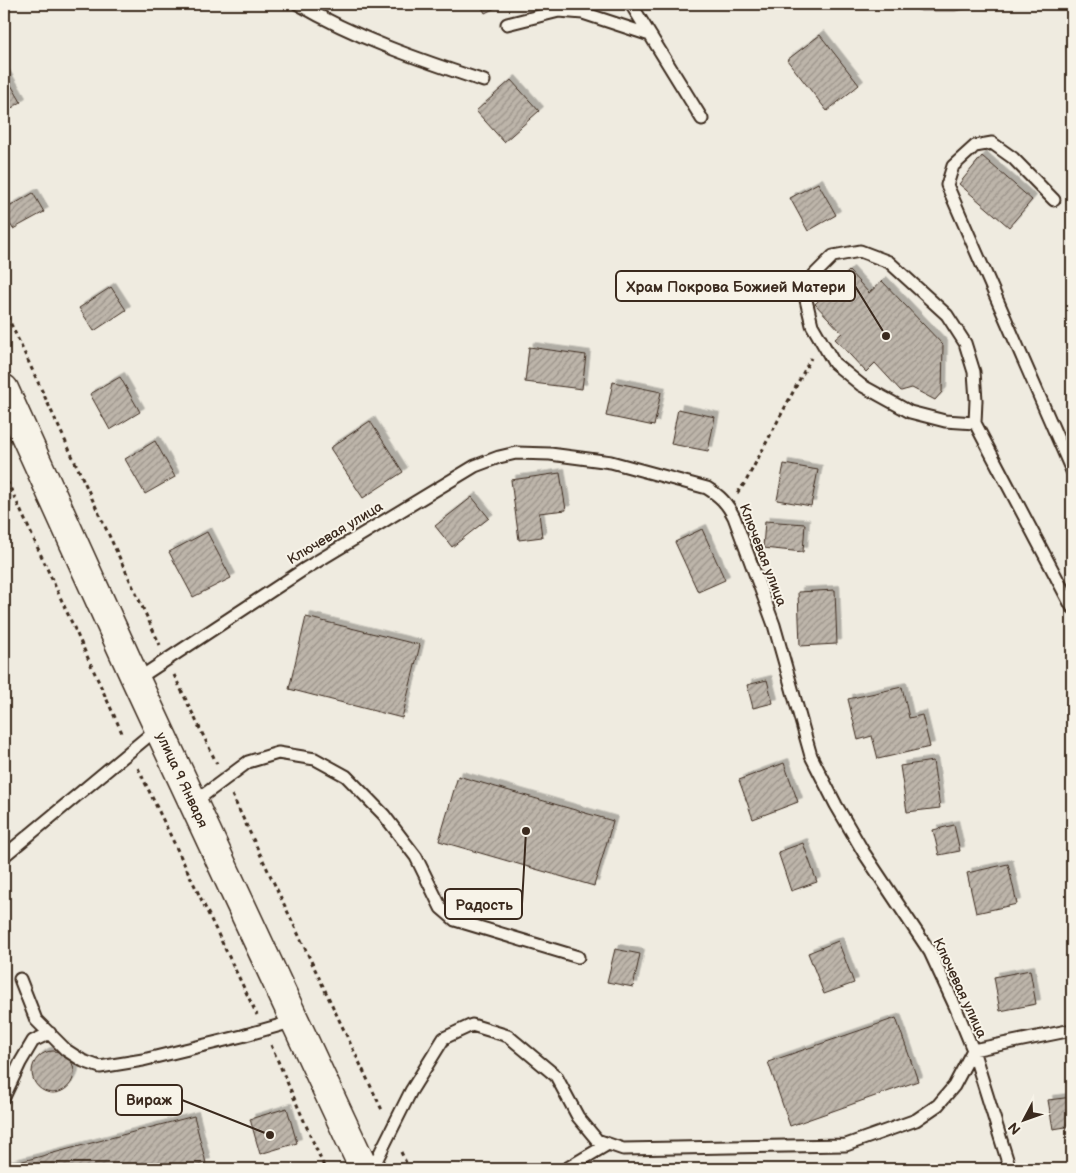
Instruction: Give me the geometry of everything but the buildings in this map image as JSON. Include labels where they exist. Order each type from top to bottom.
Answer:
[{"type":"main road","name":"улица 9 Января","points":[[4,389],[158,728],[364,1169]]},
{"type":"lane","points":[[298,4],[321,18],[415,59],[484,80]]},
{"type":"lane","points":[[631,4],[702,118]]},
{"type":"lane","points":[[506,24],[559,12],[583,13],[650,35]]},
{"type":"lane","points":[[1054,200],[1012,158],[992,143],[975,146],[953,166],[947,185],[1072,471]]},
{"type":"lane","points":[[976,423],[946,421],[910,412],[861,385],[834,363],[812,325],[806,300],[814,275],[833,256],[860,251],[889,262],[947,315],[965,343],[974,372],[976,423],[1072,607]]},
{"type":"lane","name":"Ключевая улица","points":[[136,680],[303,570],[475,466],[499,457],[516,453],[550,454],[611,462],[706,488],[720,495],[734,517],[774,625],[811,756],[836,805],[864,852],[930,952],[973,1050],[1010,1169]]},
{"type":"lane","points":[[4,856],[158,728]]},
{"type":"lane","points":[[193,803],[248,762],[278,753],[316,759],[346,776],[384,815],[416,856],[441,908],[455,920],[578,957]]},
{"type":"lane","points":[[20,979],[36,1020],[66,1050],[83,1061],[100,1067],[143,1060],[295,1021]]},
{"type":"lane","points":[[372,1169],[411,1091],[444,1038],[472,1025],[508,1036],[556,1076],[578,1117],[597,1140],[623,1149],[846,1145],[916,1120],[938,1105],[954,1086],[973,1050],[1072,1030]]},
{"type":"lane","points":[[4,1097],[33,1041],[50,1033]]},
{"type":"lane","points":[[566,1169],[608,1144]]},
{"type":"path","points":[[4,309],[167,659],[409,1169]]},
{"type":"path","points":[[745,483],[811,359]]},
{"type":"path","points":[[4,474],[130,751],[264,1030],[325,1169]]},
{"type":"green space","points":[[900,4],[992,4],[955,11],[921,11]]},
{"type":"place","name":"Храм Покрова Божией Матери","points":[[886,336]]},
{"type":"place","name":"Радость","points":[[526,831]]},
{"type":"place","name":"Вираж","points":[[270,1135]]}]
